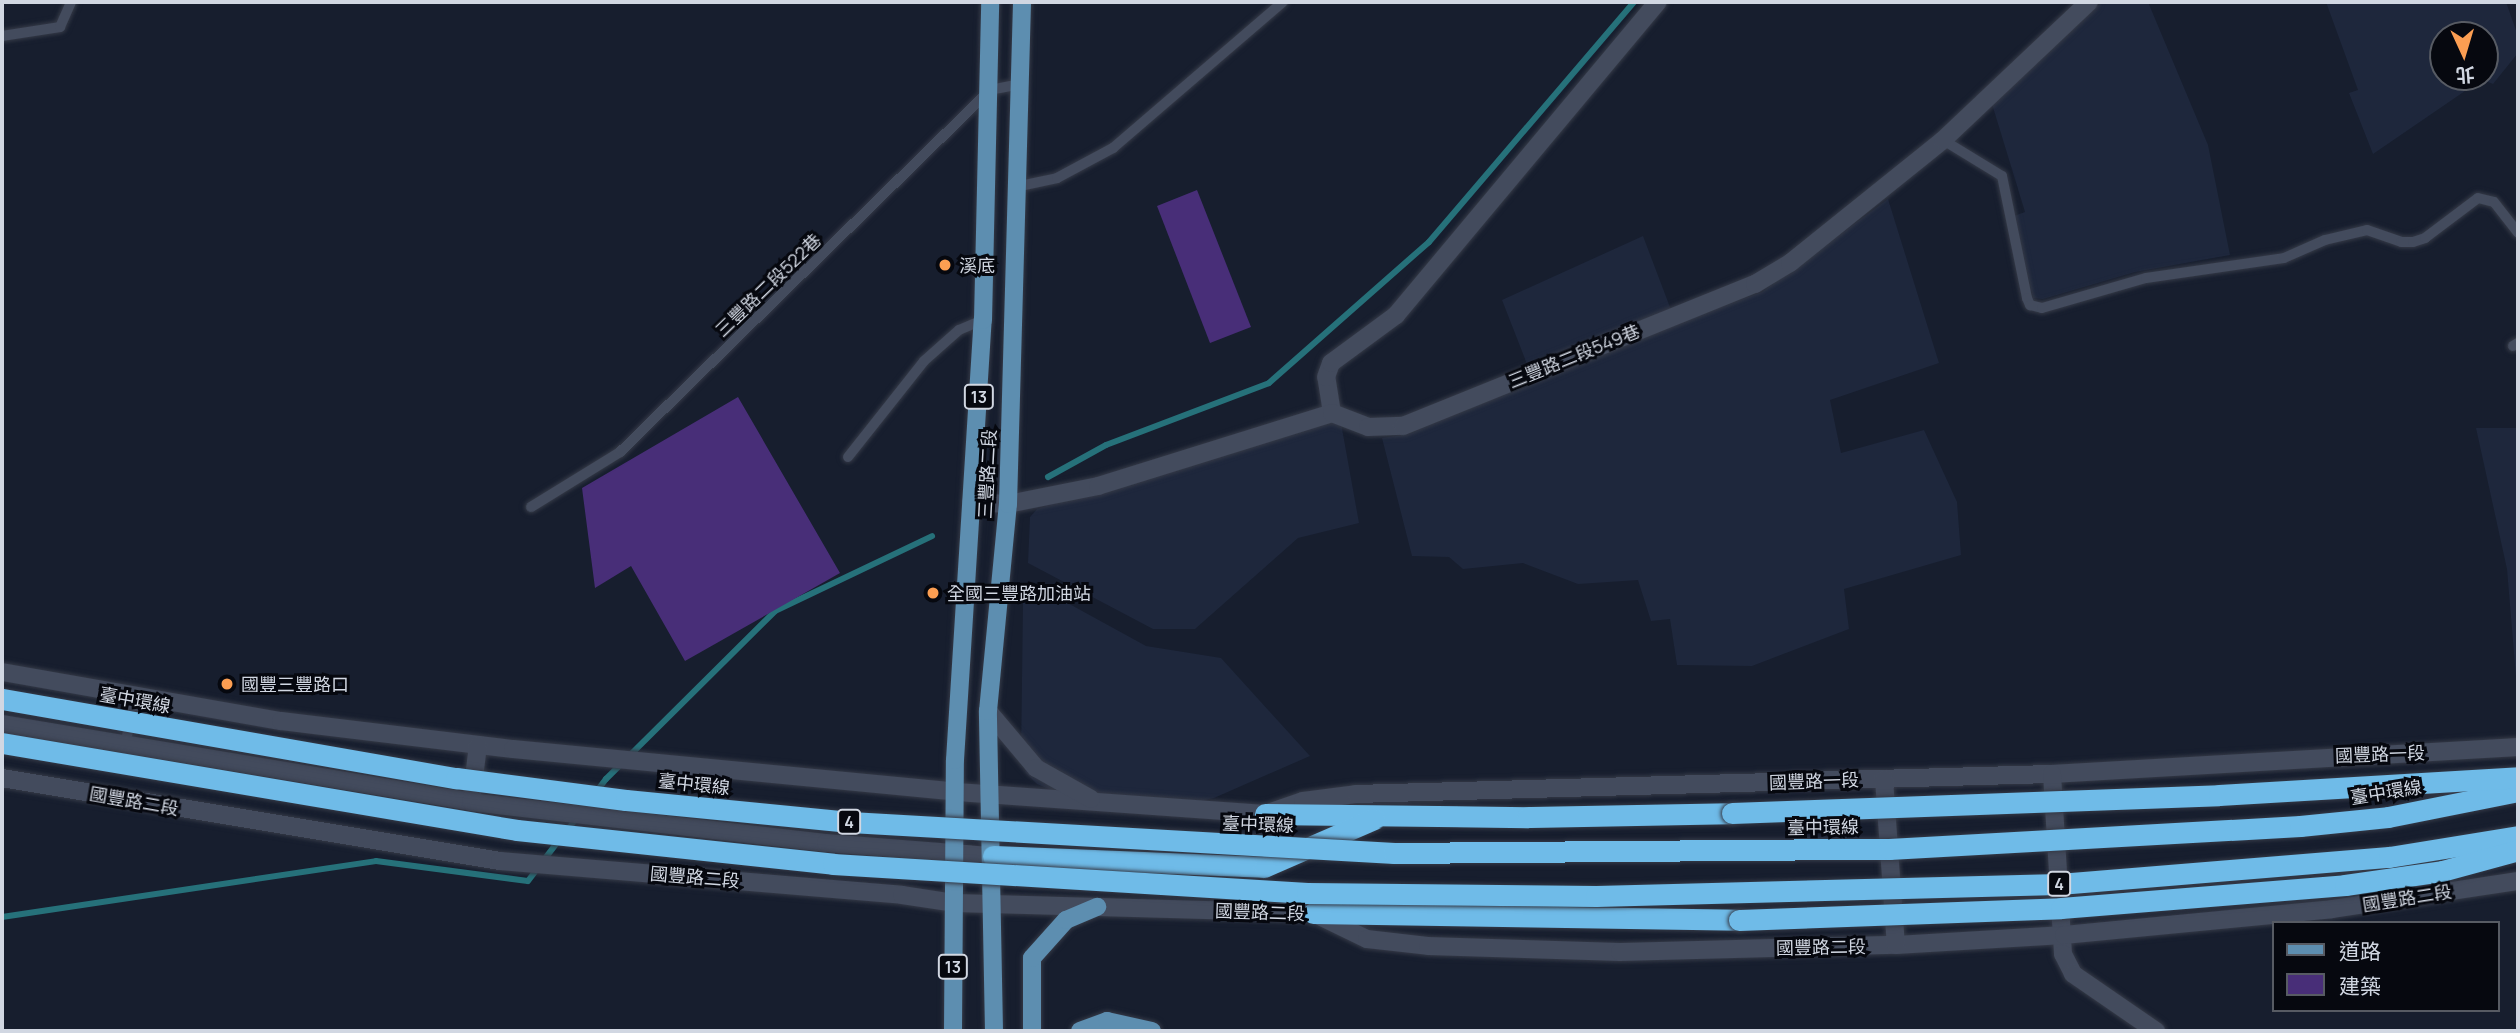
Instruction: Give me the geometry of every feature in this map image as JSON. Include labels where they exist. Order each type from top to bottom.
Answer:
[{"type":"highway","name":"臺中環線","points":[[2,699],[456,778],[626,800],[850,822],[1394,853],[1889,849],[2300,826],[2388,817],[2518,791]]},
{"type":"highway","name":"4","points":[[2,743],[517,830],[833,864],[1307,893],[1596,896],[2046,885],[2389,857],[2518,836]]},
{"type":"highway","points":[[1265,814],[1379,817],[1732,813],[2219,795],[2518,777]]},
{"type":"highway","points":[[993,856],[1264,867],[1379,817]]},
{"type":"highway","points":[[1313,913],[1739,920],[2061,908],[2345,885],[2442,871],[2518,850]]},
{"type":"main road","name":"三豐路二段","points":[[955,903],[957,792],[983,320],[990,2]]},
{"type":"main road","name":"三豐路二段","points":[[992,905],[988,711],[1007,504],[1020,186],[1022,2]]},
{"type":"main road","name":"13","points":[[953,1031],[955,903]]},
{"type":"main road","name":"13","points":[[992,905],[994,1031]]},
{"type":"main road","points":[[1032,1031],[1032,958],[1066,920],[1097,907]]},
{"type":"main road","points":[[1080,1031],[1107,1021],[1152,1031]]},
{"type":"street","points":[[971,502],[1007,504],[1098,486],[1332,413],[1326,377],[1331,363],[1396,315],[1658,2]]},
{"type":"street","name":"三豐路二段549巷","points":[[1332,413],[1368,427],[1403,426],[1755,284],[1790,263],[1943,140],[2089,2]]},
{"type":"street","points":[[2,672],[137,693],[281,721],[478,745],[957,792],[1111,804]]},
{"type":"street","points":[[988,711],[1036,768],[1083,796],[1111,804]]},
{"type":"street","points":[[2,724],[471,802],[993,856]]},
{"type":"street","points":[[471,802],[478,745]]},
{"type":"street","name":"國豐路一段","points":[[1111,804],[1265,814],[1303,801],[1356,794],[2052,774],[2518,747]]},
{"type":"street","points":[[2052,774],[2064,935],[2063,954],[2073,974],[2156,1031]]},
{"type":"street","name":"國豐路二段","points":[[2,778],[500,861],[902,895],[955,903],[1313,913],[1367,939],[1428,946],[1620,952],[1896,945],[2064,935],[2332,909],[2518,881]]},
{"type":"street","points":[[1884,779],[1896,945]]},
{"type":"lane","points":[[2,37],[60,27],[71,2]]},
{"type":"lane","points":[[1020,186],[1057,178],[1113,148],[1283,2]]},
{"type":"lane","points":[[990,90],[1022,84]]},
{"type":"lane","name":"三豐路二段522巷","points":[[531,507],[620,452],[990,90]]},
{"type":"lane","points":[[1943,140],[2002,176],[2026,298],[2030,305],[2042,308],[2146,278],[2284,258],[2325,240],[2367,230],[2401,242],[2413,242],[2426,238],[2478,198],[2494,202],[2518,233]]},
{"type":"lane","points":[[848,457],[924,361],[959,330],[983,320]]},
{"type":"lane","points":[[125,744],[137,693]]},
{"type":"shaded area","points":[[2102,2],[2148,2],[2208,145],[2230,255],[2135,272],[2043,299],[2033,298],[2014,216],[2025,212],[1992,104]]},
{"type":"shaded area","points":[[2326,2],[2506,2],[2518,36],[2518,53],[2499,77],[2499,21],[2429,21],[2429,91],[2465,91],[2373,154],[2349,93],[2358,90]]},
{"type":"shaded area","points":[[1888,199],[1939,363],[1830,400],[1841,453],[1924,430],[1957,502],[1961,555],[1844,589],[1849,629],[1752,666],[1677,665],[1670,619],[1651,621],[1638,580],[1578,584],[1523,563],[1463,569],[1449,557],[1412,556],[1382,438],[1408,434],[1534,382],[1502,300],[1643,236],[1676,323],[1762,292]]},
{"type":"shaded area","points":[[1328,421],[1341,423],[1359,523],[1298,538],[1195,629],[1153,629],[1028,563],[1030,517],[1037,509]]},
{"type":"shaded area","points":[[2476,428],[2518,428],[2518,701],[2507,569]]},
{"type":"shaded area","points":[[1053,595],[1146,646],[1221,658],[1310,756],[1214,798],[1162,809],[1087,805],[1037,784],[1026,773],[1021,757],[1023,602]]},
{"type":"building","points":[[1197,190],[1251,327],[1210,343],[1157,206]]},
{"type":"building","points":[[738,397],[840,573],[685,661],[631,566],[595,588],[582,488]]},
{"type":"waterway","points":[[1048,477],[1106,445],[1269,383],[1429,242],[1634,2]]},
{"type":"waterway","points":[[566,832],[606,779],[775,611],[932,536]]},
{"type":"waterway","points":[[2,917],[376,861],[528,881],[559,840]]},
{"type":"place","name":"溪底","points":[[945,265]]},
{"type":"place","name":"全國三豐路加油站","points":[[933,593]]},
{"type":"place","name":"國豐三豐路口","points":[[227,684]]}]
